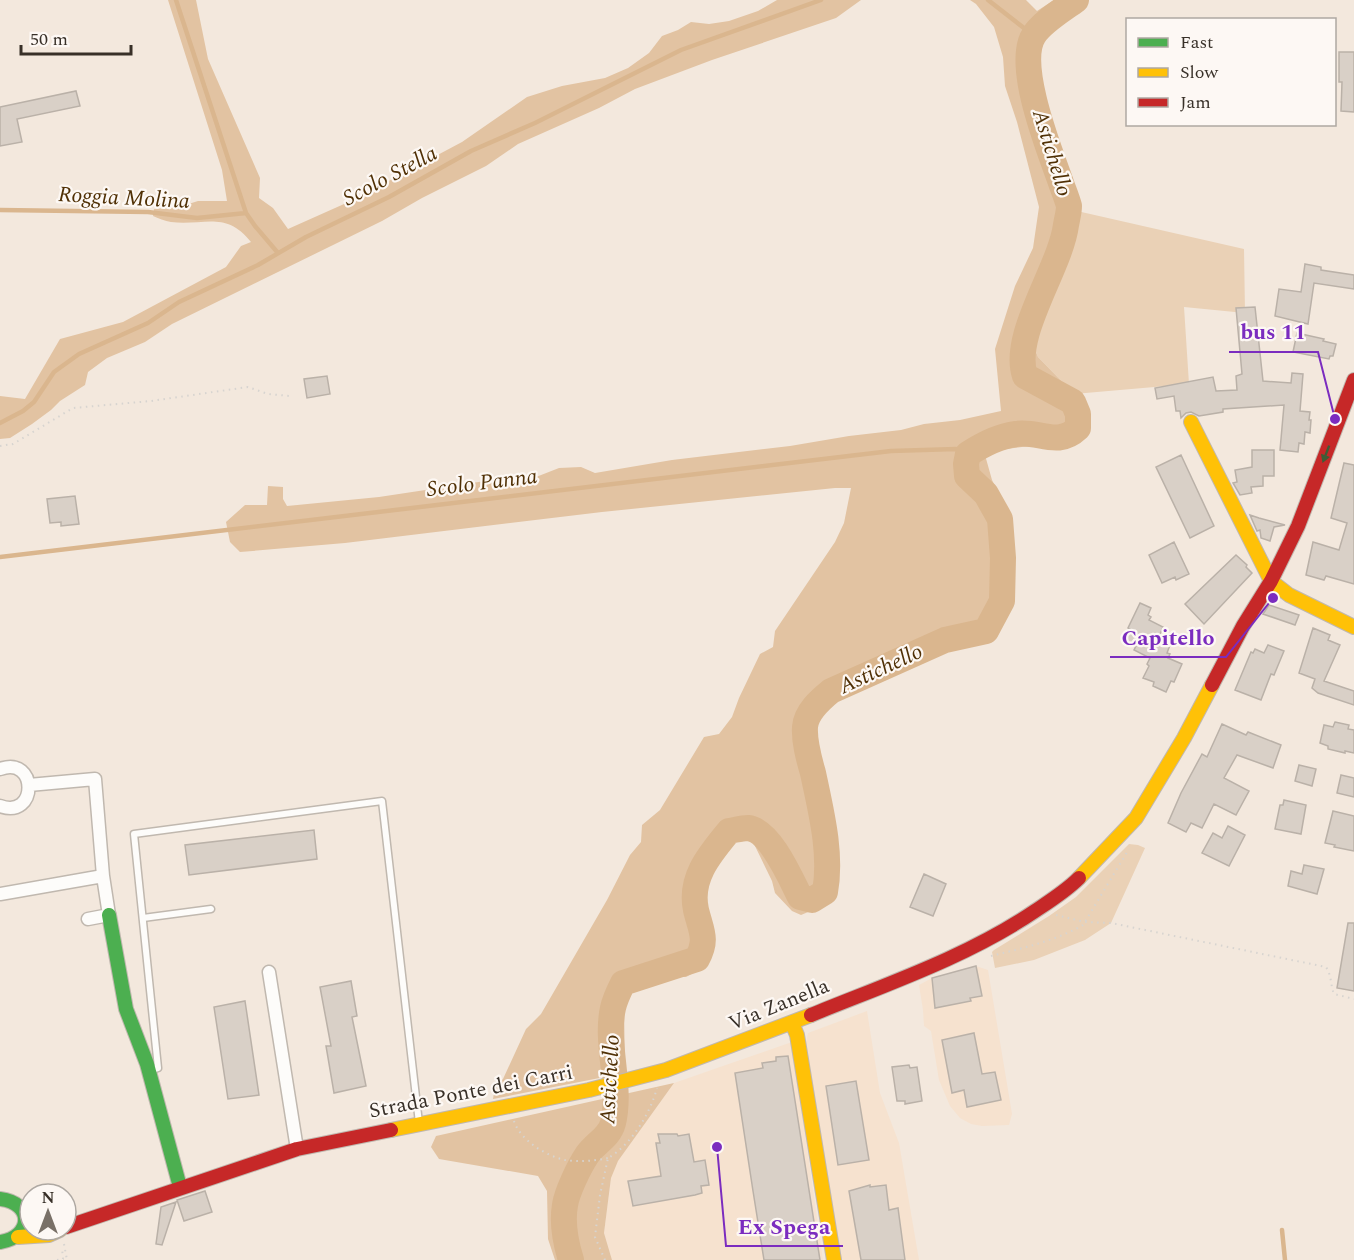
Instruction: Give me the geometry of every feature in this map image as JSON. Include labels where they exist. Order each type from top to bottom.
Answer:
[{"type":"street","name":"Via Zanella","points":[[659,1072],[792,1023],[919,971],[974,946],[1035,911],[1069,888],[1136,818],[1184,738],[1243,626],[1271,581],[1298,526],[1354,380]]},
{"type":"street","points":[[1191,422],[1271,581],[1289,595],[1354,627]]},
{"type":"street","points":[[0,769],[11,766],[17,768],[23,772],[29,785],[27,798],[22,803],[10,808],[0,806]]},
{"type":"street","points":[[29,785],[95,779],[103,876],[126,1009],[149,1071],[180,1187]]},
{"type":"street","points":[[0,894],[103,876]]},
{"type":"street","points":[[88,920],[109,915]]},
{"type":"street","points":[[269,972],[297,1149]]},
{"type":"street","points":[[792,1023],[797,1035],[834,1260]]},
{"type":"street","name":"Strada Ponte dei Carri","points":[[78,1222],[297,1149],[589,1090],[659,1072]]},
{"type":"street","points":[[2,1197],[18,1205]]},
{"type":"street","points":[[0,1254],[9,1240]]},
{"type":"lane","points":[[149,1071],[158,1068],[134,834],[382,801],[419,1124]]},
{"type":"lane","points":[[143,918],[211,909]]},
{"type":"path","points":[[0,447],[13,444],[73,408],[151,401],[248,387],[268,394],[290,396]]},
{"type":"path","points":[[984,958],[1040,943],[1072,931],[1085,922],[1130,848]]},
{"type":"path","points":[[1035,911],[1085,922],[1111,923],[1326,967],[1331,974],[1331,988],[1334,994],[1354,999]]},
{"type":"path","points":[[512,1117],[516,1130],[537,1148],[565,1160],[608,1158],[619,1152],[629,1140],[653,1103],[658,1083],[670,1079],[659,1072]]},
{"type":"path","points":[[605,1260],[595,1237],[600,1195],[608,1158]]},
{"type":"path","points":[[57,1260],[63,1259],[62,1245],[66,1244],[67,1260]]},
{"type":"shaded area","points":[[168,0],[196,0],[208,59],[260,178],[259,198],[273,208],[288,229],[353,200],[462,142],[527,97],[562,86],[605,78],[628,68],[649,53],[662,36],[691,22],[709,24],[729,21],[758,11],[777,0],[861,0],[836,18],[635,89],[599,108],[518,144],[486,166],[382,221],[172,324],[145,342],[107,358],[88,372],[85,385],[10,438],[0,439],[0,396],[25,399],[60,339],[123,322],[226,267],[241,246],[251,242],[242,232],[223,223],[171,222],[153,216],[154,209],[179,207],[198,201],[227,201],[222,170]]},
{"type":"shaded area","points":[[970,0],[1026,0],[1037,11],[1054,0],[1088,0],[1044,29],[1036,46],[1034,59],[1041,106],[1058,169],[1077,211],[1031,340],[1038,357],[1074,394],[1083,439],[999,450],[985,455],[992,480],[1010,516],[1014,544],[1011,593],[997,626],[987,638],[941,647],[856,682],[819,709],[814,718],[815,734],[825,775],[836,874],[831,891],[820,907],[801,915],[792,911],[775,893],[754,841],[736,834],[716,863],[703,898],[709,959],[701,969],[686,977],[667,977],[636,987],[624,1004],[625,1073],[493,1099],[495,1087],[503,1079],[526,1029],[541,1014],[607,900],[630,855],[641,842],[642,825],[660,810],[704,737],[719,734],[732,717],[760,654],[773,647],[775,631],[835,542],[844,523],[851,488],[602,512],[345,543],[240,552],[230,542],[226,522],[245,505],[267,505],[268,486],[283,487],[283,499],[287,506],[379,497],[511,477],[536,477],[559,468],[581,467],[595,473],[672,460],[901,430],[1001,411],[995,349],[1015,286],[1033,248],[1039,207],[1017,122],[1005,86],[1003,57],[994,27],[976,4]]},
{"type":"shaded area","points":[[1077,211],[1244,249],[1245,313],[1184,307],[1189,384],[1074,394],[1038,357],[1031,340]]},
{"type":"shaded area","points":[[1129,844],[1145,848],[1111,923],[1085,940],[1034,960],[995,968],[992,952],[994,950],[1076,897]]},
{"type":"shaded area","points":[[976,966],[988,970],[1012,1114],[1009,1125],[982,1126],[971,1124],[960,1118],[950,1106],[939,1080],[931,1031],[924,1026],[919,985],[932,978]]},
{"type":"shaded area","points":[[867,1011],[880,1093],[899,1143],[919,1260],[840,1260],[805,1047],[808,1033]]},
{"type":"shaded area","points":[[792,1042],[823,1260],[612,1260],[604,1233],[612,1171],[674,1083]]},
{"type":"shaded area","points":[[674,1083],[618,1161],[611,1178],[604,1233],[612,1260],[555,1260],[548,1239],[547,1191],[538,1176],[439,1159],[431,1147],[436,1136]]},
{"type":"building","points":[[1339,52],[1354,52],[1354,112],[1341,111],[1342,82],[1339,82]]},
{"type":"building","points":[[76,91],[80,106],[17,119],[22,142],[0,146],[0,107]]},
{"type":"building","points":[[1305,264],[1321,267],[1321,270],[1354,275],[1354,289],[1314,283],[1308,324],[1275,316],[1279,289],[1301,292]]},
{"type":"building","points":[[1255,307],[1263,381],[1291,383],[1292,373],[1303,374],[1300,411],[1310,412],[1309,420],[1311,420],[1310,433],[1305,432],[1304,444],[1299,443],[1298,452],[1280,450],[1284,405],[1223,409],[1223,412],[1199,416],[1191,412],[1181,418],[1180,411],[1176,411],[1174,396],[1157,399],[1155,388],[1213,377],[1216,391],[1237,390],[1236,376],[1242,374],[1236,308]]},
{"type":"building","points":[[1297,333],[1336,344],[1333,356],[1329,359],[1293,352]]},
{"type":"building","points":[[327,376],[330,394],[307,398],[304,379]]},
{"type":"building","points":[[1252,450],[1274,450],[1274,476],[1263,476],[1263,486],[1251,487],[1252,493],[1240,495],[1233,483],[1237,482],[1235,470],[1252,467]]},
{"type":"building","points":[[1181,455],[1214,526],[1190,538],[1156,467]]},
{"type":"building","points":[[1344,463],[1354,465],[1354,584],[1326,576],[1324,580],[1306,575],[1313,542],[1339,550],[1347,523],[1331,518]]},
{"type":"building","points":[[75,496],[79,524],[61,526],[61,522],[50,523],[47,499]]},
{"type":"building","points":[[1250,515],[1285,525],[1274,527],[1270,541],[1261,538],[1260,530],[1257,531]]},
{"type":"building","points":[[1174,542],[1189,574],[1162,583],[1149,555]]},
{"type":"building","points":[[1236,555],[1252,573],[1204,624],[1185,604]]},
{"type":"building","points":[[1140,603],[1151,608],[1148,615],[1151,617],[1149,620],[1163,627],[1158,639],[1170,645],[1168,658],[1182,664],[1174,682],[1171,681],[1166,692],[1153,686],[1154,682],[1143,678],[1150,658],[1134,650],[1136,646],[1124,640]]},
{"type":"building","points":[[1269,605],[1299,615],[1295,625],[1263,614]]},
{"type":"building","points":[[1313,628],[1330,635],[1328,640],[1340,645],[1324,681],[1354,691],[1354,705],[1318,693],[1312,688],[1315,679],[1299,673]]},
{"type":"building","points":[[1268,645],[1284,651],[1274,675],[1271,674],[1261,700],[1235,690],[1251,652],[1253,653],[1255,649],[1264,653]]},
{"type":"building","points":[[1335,722],[1349,725],[1348,729],[1354,730],[1354,753],[1328,749],[1328,746],[1320,743],[1324,725],[1333,727]]},
{"type":"building","points":[[1222,724],[1246,735],[1248,732],[1281,745],[1273,768],[1237,755],[1224,778],[1249,791],[1236,815],[1214,804],[1202,828],[1191,823],[1186,832],[1168,823],[1202,754],[1207,757]]},
{"type":"building","points":[[1299,765],[1316,769],[1312,786],[1295,781]]},
{"type":"building","points":[[1341,775],[1354,778],[1354,797],[1337,793]]},
{"type":"building","points":[[1284,800],[1306,805],[1301,834],[1275,829],[1280,805],[1283,805]]},
{"type":"building","points":[[1333,811],[1354,816],[1354,851],[1325,843]]},
{"type":"building","points":[[1228,826],[1245,835],[1229,866],[1202,853],[1213,833],[1222,838]]},
{"type":"building","points":[[314,830],[317,859],[189,875],[185,845]]},
{"type":"building","points":[[1304,865],[1324,869],[1317,894],[1288,886],[1291,871],[1302,874]]},
{"type":"building","points":[[924,874],[946,884],[933,916],[910,907]]},
{"type":"building","points":[[1348,923],[1354,923],[1354,991],[1337,988]]},
{"type":"building","points":[[976,966],[982,996],[970,998],[971,1001],[935,1008],[932,978]]},
{"type":"building","points":[[351,981],[357,1016],[352,1017],[366,1086],[334,1093],[326,1046],[331,1046],[320,987]]},
{"type":"building","points":[[245,1001],[259,1095],[228,1099],[214,1007]]},
{"type":"building","points":[[974,1033],[982,1074],[995,1072],[1001,1100],[967,1107],[964,1090],[952,1093],[942,1040]]},
{"type":"building","points":[[788,1056],[820,1260],[764,1260],[753,1191],[735,1073],[763,1068],[762,1063],[776,1061],[776,1057]]},
{"type":"building","points":[[909,1065],[910,1068],[917,1067],[922,1101],[905,1104],[905,1101],[897,1101],[892,1067]]},
{"type":"building","points":[[856,1081],[869,1160],[838,1165],[826,1086]]},
{"type":"building","points":[[658,1134],[677,1134],[678,1136],[689,1134],[694,1162],[705,1160],[709,1185],[701,1186],[702,1193],[695,1195],[633,1206],[628,1181],[661,1176],[656,1143],[660,1143]]},
{"type":"building","points":[[870,1185],[870,1187],[886,1185],[889,1210],[898,1208],[905,1260],[861,1260],[849,1191]]},
{"type":"building","points":[[205,1191],[212,1212],[184,1221],[177,1200]]},
{"type":"building","points":[[176,1202],[162,1245],[156,1244],[161,1207]]},
{"type":"waterway","points":[[176,0],[246,213],[278,253]]},
{"type":"waterway","name":"Scolo Stella","points":[[0,423],[23,411],[34,402],[54,372],[79,354],[148,323],[179,302],[258,265],[306,237],[389,197],[471,151],[535,123],[681,50],[821,0]]},
{"type":"waterway","name":"Scolo Stella","points":[[988,0],[1033,35]]},
{"type":"waterway","name":"Astichello","points":[[571,1260],[565,1233],[565,1205],[584,1160],[605,1137],[613,1123],[616,1094],[611,1022],[617,995],[623,983],[697,959],[703,940],[695,898],[698,877],[708,858],[729,831],[748,828],[764,837],[779,856],[800,897],[812,900],[825,892],[827,878],[825,832],[806,744],[805,727],[808,716],[818,702],[831,691],[945,640],[986,631],[1002,601],[1003,558],[1000,519],[986,494],[967,476],[968,454],[991,441],[1010,435],[1024,433],[1055,438],[1070,434],[1078,428],[1078,414],[1073,402],[1025,376],[1022,360],[1030,322],[1062,242],[1069,206],[1036,107],[1028,66],[1029,48],[1034,35],[1042,25],[1076,0]]},
{"type":"waterway","name":"Roggia Molina","points":[[0,210],[148,212],[197,218],[246,213]]},
{"type":"waterway","name":"Scolo Panna","points":[[0,557],[891,451],[956,449],[968,454]]},
{"type":"waterway","points":[[1282,1230],[1285,1260]]},
{"type":"traffic: fast","points":[[109,915],[126,1009],[147,1064],[180,1187]]},
{"type":"traffic: fast","points":[[0,1199],[19,1207],[24,1213],[25,1220],[19,1234],[0,1242]]},
{"type":"traffic: slow","points":[[1191,422],[1271,581],[1289,595],[1354,627]]},
{"type":"traffic: slow","points":[[1079,878],[1136,818],[1184,738],[1212,685]]},
{"type":"traffic: slow","points":[[391,1130],[589,1090],[666,1070],[811,1015]]},
{"type":"traffic: slow","points":[[792,1023],[797,1035],[834,1260]]},
{"type":"traffic: jam","points":[[1212,685],[1243,626],[1271,581],[1298,526],[1354,380]]},
{"type":"traffic: jam","points":[[811,1015],[926,969],[982,942],[1035,911],[1079,878]]},
{"type":"traffic: jam","points":[[78,1223],[297,1149],[391,1130]]},
{"type":"place","name":"bus 11","points":[[1335,419]]},
{"type":"place","name":"Capitello","points":[[1273,598]]},
{"type":"place","name":"Ex Spega","points":[[717,1147]]}]
